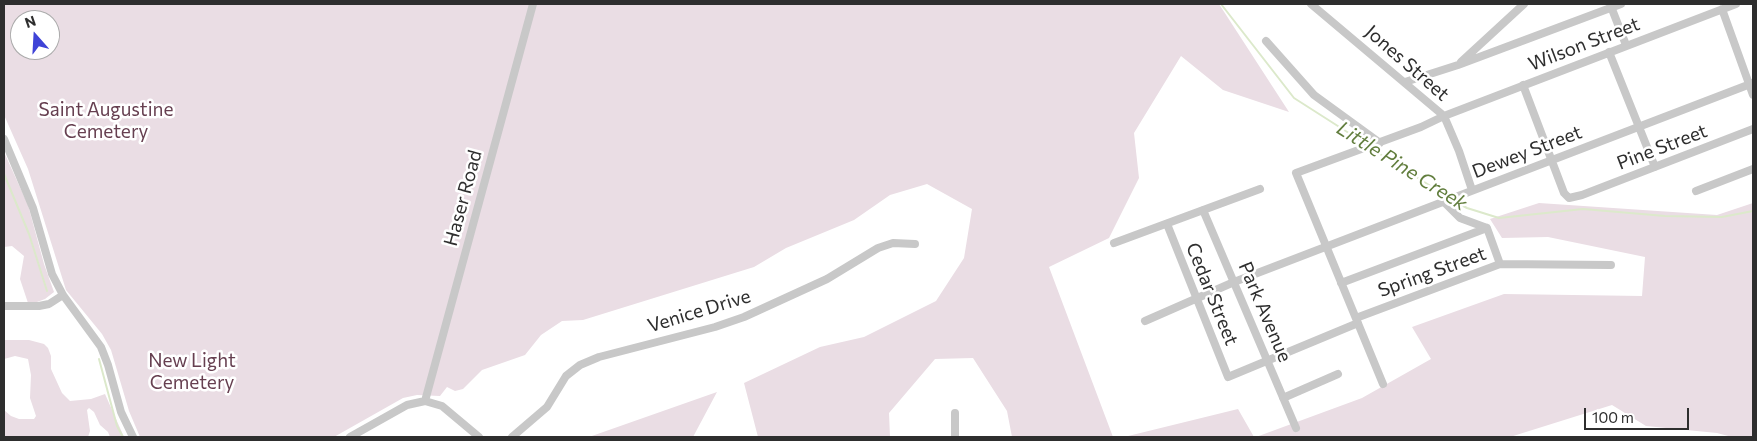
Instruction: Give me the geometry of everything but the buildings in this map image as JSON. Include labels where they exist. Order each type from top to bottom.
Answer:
[{"type":"street","name":"Haser Road","points":[[425,401],[532,4]]},
{"type":"street","name":"Jones Street","points":[[1311,4],[1444,116],[1459,151],[1472,190]]},
{"type":"street","points":[[1458,65],[1524,4]]},
{"type":"street","points":[[1405,82],[1458,65],[1611,6],[1621,4]]},
{"type":"street","name":"Wilson Street","points":[[1326,247],[1296,173],[1377,144],[1523,85],[1736,4]]},
{"type":"street","points":[[1611,6],[1626,45]]},
{"type":"street","points":[[1722,9],[1751,84],[1753,94]]},
{"type":"street","points":[[1266,41],[1314,95],[1377,144]]},
{"type":"street","points":[[1608,52],[1655,167]]},
{"type":"street","name":"Dewey Street","points":[[1145,321],[1234,282],[1751,84]]},
{"type":"street","points":[[1523,85],[1551,161]]},
{"type":"street","name":"Pine Street","points":[[1551,161],[1564,193],[1569,198],[1582,195],[1753,129]]},
{"type":"street","points":[[4,140],[33,208],[54,279],[63,295],[102,347],[121,412],[133,437]]},
{"type":"street","points":[[1696,191],[1753,169]]},
{"type":"street","points":[[1114,244],[1260,189]]},
{"type":"street","points":[[1444,202],[1460,218],[1487,228],[1500,264]]},
{"type":"street","name":"Park Avenue","points":[[1203,210],[1296,428]]},
{"type":"street","name":"Cedar Street","points":[[1166,224],[1228,377]]},
{"type":"street","points":[[1341,283],[1487,228]]},
{"type":"street","name":"Venice Drive","points":[[512,437],[547,407],[566,376],[588,361],[736,320],[828,279],[878,248],[894,243],[915,244]]},
{"type":"street","points":[[1326,247],[1383,384]]},
{"type":"street","name":"Spring Street","points":[[1228,377],[1357,320],[1500,264],[1611,265]]},
{"type":"street","points":[[4,306],[39,306],[49,304],[63,295]]},
{"type":"street","points":[[1283,398],[1338,374]]},
{"type":"street","points":[[350,437],[402,407],[425,401],[442,406],[479,437]]},
{"type":"street","points":[[955,414],[955,437]]},
{"type":"green space","points":[[4,4],[1219,4],[1289,112],[1223,90],[1181,56],[1134,133],[1139,178],[1109,238],[1049,267],[1113,437],[1012,437],[1007,411],[973,358],[935,359],[889,413],[890,437],[758,437],[744,383],[820,347],[864,337],[936,301],[964,258],[972,209],[927,184],[890,195],[854,220],[786,248],[754,267],[583,320],[562,321],[541,335],[525,355],[482,370],[463,389],[455,391],[447,387],[440,396],[417,395],[403,398],[334,437],[140,437],[129,411],[111,350],[102,334],[66,290],[28,169],[4,115]]},
{"type":"green space","points":[[4,152],[28,205],[44,264],[54,292],[37,302],[28,303],[20,279],[24,256],[12,246],[4,247]]},
{"type":"green space","points":[[1539,203],[1717,215],[1753,203],[1753,437],[1732,437],[1717,433],[1646,426],[1612,405],[1510,437],[1256,437],[1362,398],[1431,359],[1412,327],[1504,294],[1642,296],[1645,257],[1548,237],[1502,238],[1490,219]]},
{"type":"green space","points":[[4,340],[29,340],[44,344],[51,356],[51,369],[62,393],[70,401],[91,399],[105,394],[124,437],[110,437],[108,432],[100,425],[94,412],[89,408],[87,410],[90,431],[88,437],[4,437],[4,410],[11,416],[19,419],[34,419],[36,416],[30,398],[31,375],[28,359],[15,356],[4,359]]},
{"type":"green space","points":[[717,392],[693,437],[589,437]]},
{"type":"green space","points":[[1238,409],[1254,437],[1124,437]]},
{"type":"waterway","name":"Little Pine Creek","points":[[1221,4],[1294,98],[1366,144]]},
{"type":"waterway","name":"Little Pine Creek","points":[[1372,149],[1448,197]]},
{"type":"waterway","points":[[4,174],[29,234],[47,291]]},
{"type":"waterway","name":"Little Pine Creek","points":[[1454,201],[1467,208],[1499,218],[1583,209],[1665,216],[1722,217],[1753,211]]},
{"type":"waterway","points":[[99,359],[117,426],[123,437]]},
{"type":"park label","name":"Saint Augustine Cemetery","points":[[106,121]]},
{"type":"park label","name":"New Light Cemetery","points":[[192,372]]}]
